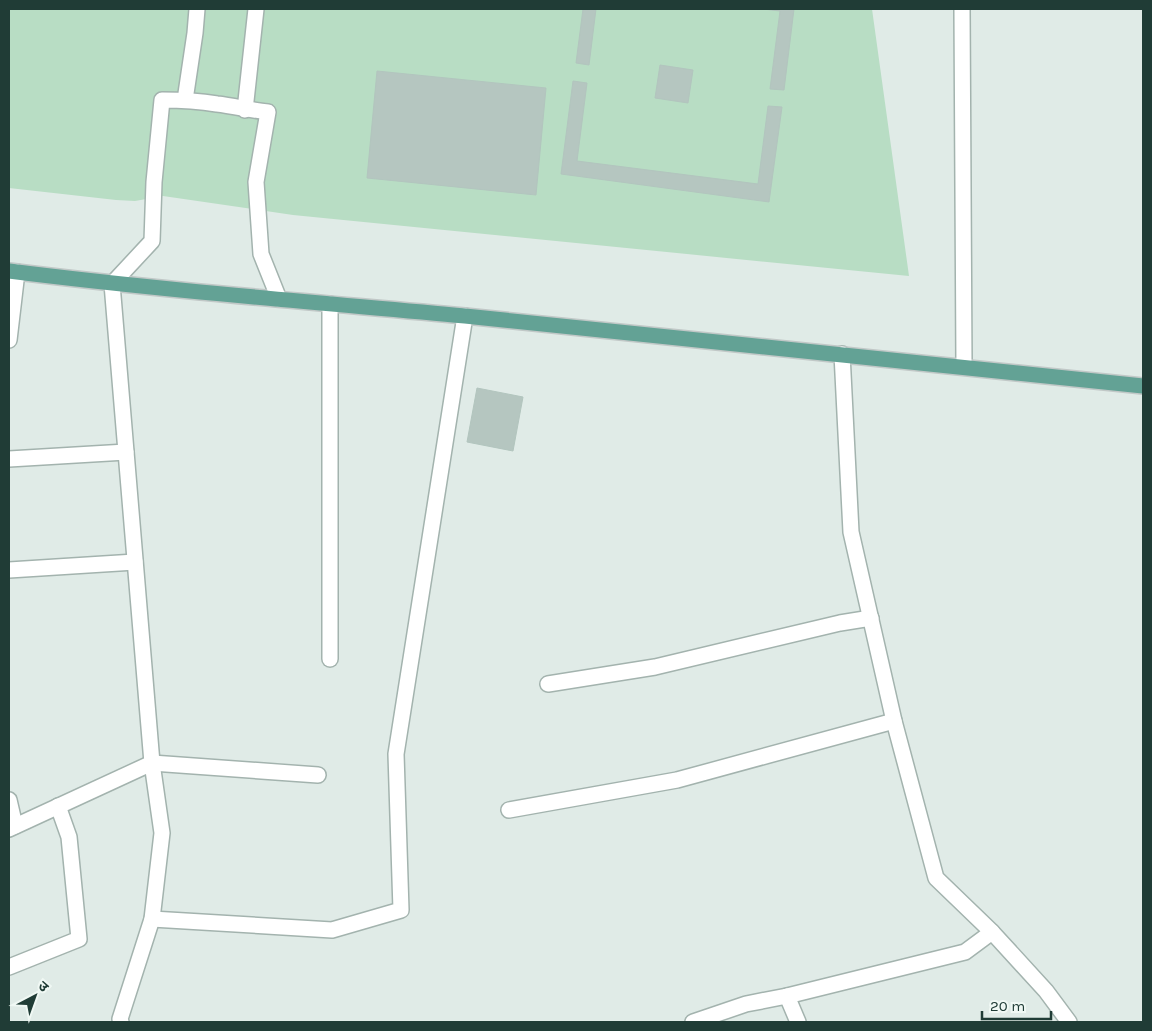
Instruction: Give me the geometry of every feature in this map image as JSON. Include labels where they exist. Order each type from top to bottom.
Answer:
[{"type":"main road","points":[[13,271],[112,284],[465,316],[964,366],[1143,386]]},
{"type":"street","points":[[185,100],[195,33],[196,9]]},
{"type":"street","points":[[245,110],[256,9]]},
{"type":"street","points":[[962,9],[964,366]]},
{"type":"street","points":[[118,1021],[152,919],[162,833],[152,762],[112,284],[152,241],[154,182],[162,100],[185,100],[268,112],[256,182],[261,254],[279,299]]},
{"type":"street","points":[[9,340],[13,271]]},
{"type":"street","points":[[330,304],[330,660]]},
{"type":"street","points":[[152,919],[332,930],[401,910],[396,754],[465,316]]},
{"type":"street","points":[[842,354],[851,532],[894,721],[936,878],[992,932],[1046,991],[1070,1022]]},
{"type":"street","points":[[9,459],[126,452]]},
{"type":"street","points":[[9,570],[135,562]]},
{"type":"street","points":[[548,684],[655,667],[840,623],[871,618]]},
{"type":"street","points":[[509,810],[677,780],[894,721]]},
{"type":"street","points":[[9,800],[12,827],[152,762],[318,775]]},
{"type":"street","points":[[9,967],[79,939],[69,837],[58,806]]},
{"type":"street","points":[[693,1022],[746,1004],[787,996],[965,952],[992,932]]},
{"type":"street","points":[[787,996],[798,1022]]},
{"type":"green space","points":[[9,9],[872,9],[909,276],[293,215],[163,196],[135,201],[9,188]]},
{"type":"building","points":[[583,9],[596,9],[589,65],[576,63]]},
{"type":"building","points":[[763,9],[794,9],[784,90],[770,89],[780,11]]},
{"type":"building","points":[[660,65],[693,70],[688,103],[655,98]]},
{"type":"building","points":[[377,71],[546,88],[536,195],[367,178]]},
{"type":"building","points":[[573,81],[587,83],[577,161],[758,184],[768,106],[782,107],[769,202],[561,174]]},
{"type":"building","points":[[477,388],[523,397],[513,451],[467,442]]}]
